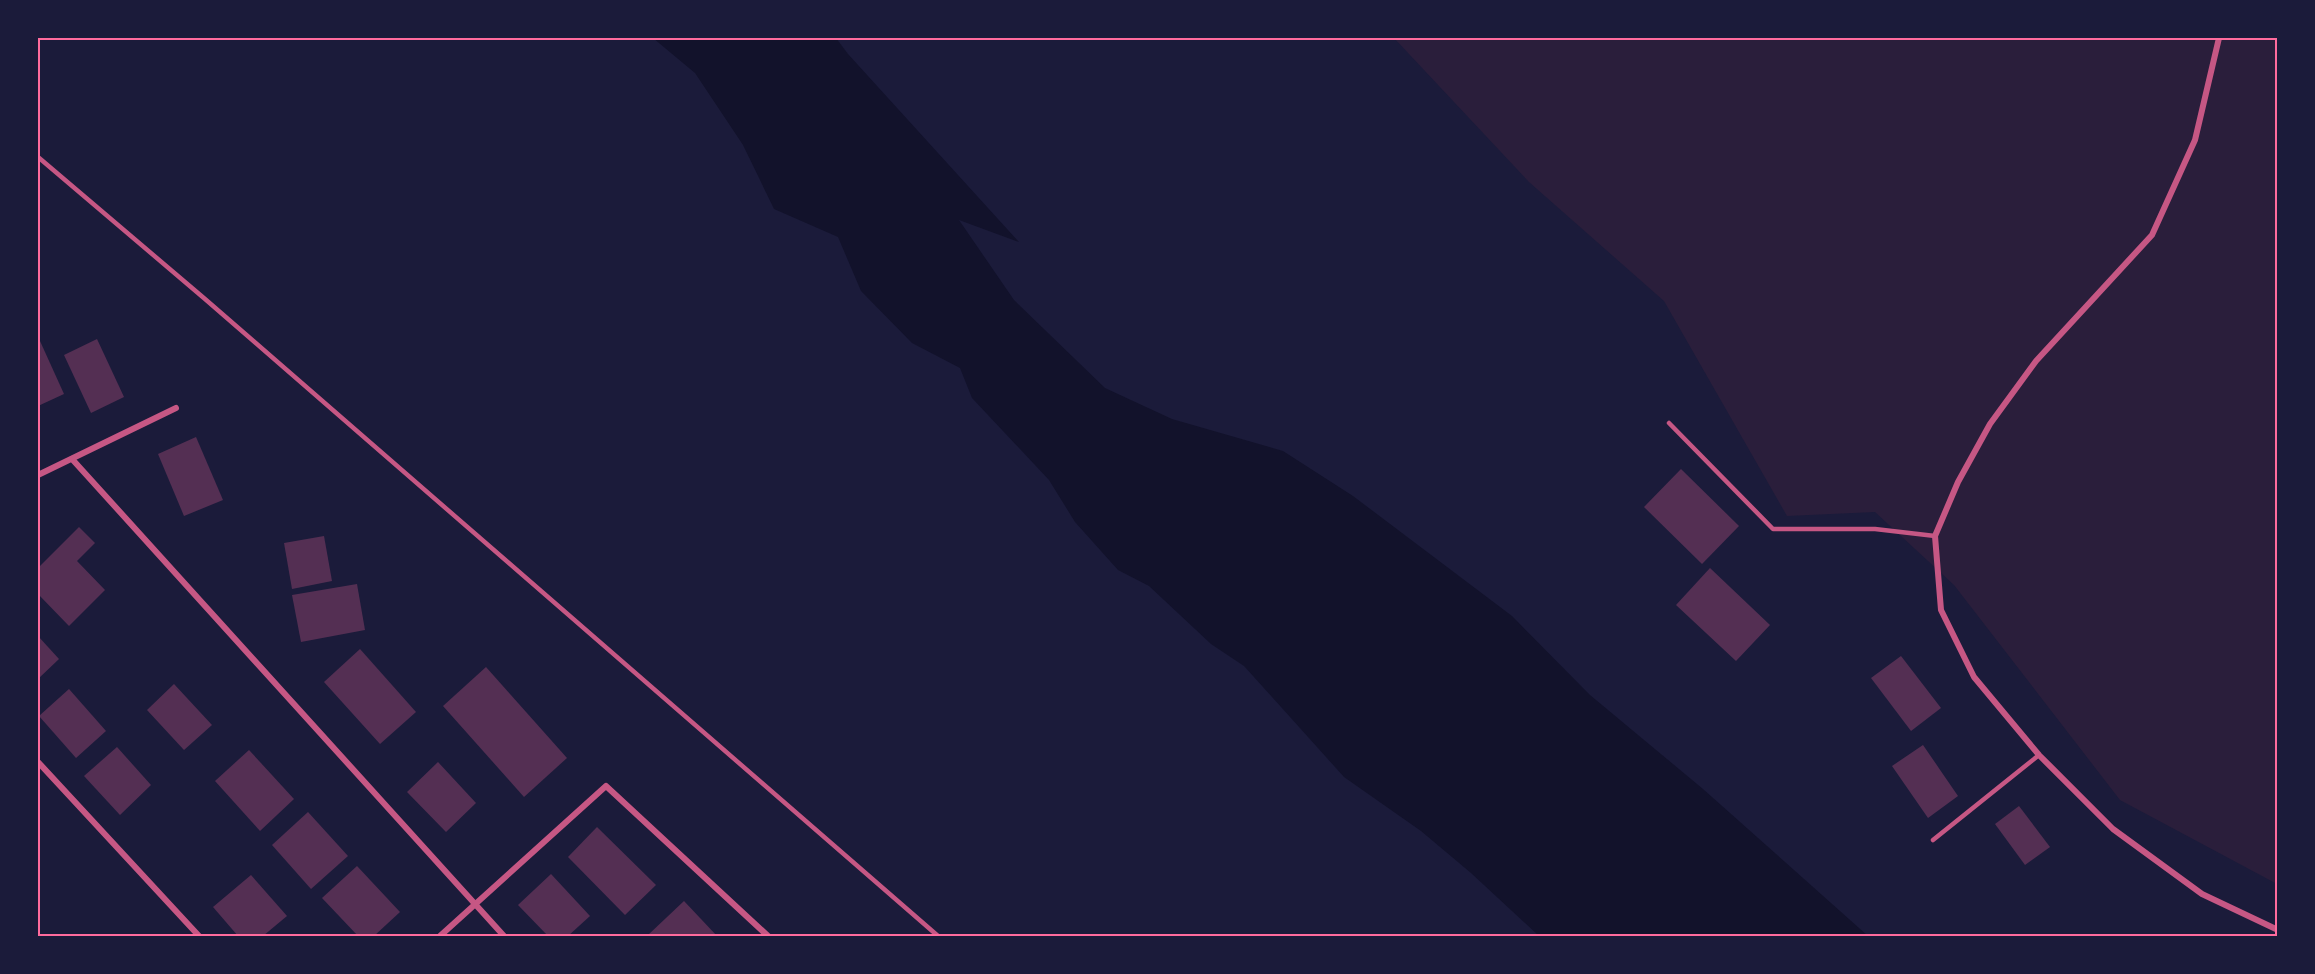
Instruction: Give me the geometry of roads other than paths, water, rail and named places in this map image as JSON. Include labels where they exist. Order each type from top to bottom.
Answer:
[{"type":"street","points":[[2219,38],[2195,140],[2152,235],[2036,361],[1990,424],[1958,482],[1935,536],[1941,610],[1974,677],[2039,755],[2122,835],[2202,894],[2277,930]]},
{"type":"street","points":[[38,475],[176,408]]},
{"type":"street","points":[[72,459],[504,936]]},
{"type":"street","points":[[38,762],[199,936]]},
{"type":"street","points":[[440,936],[606,786],[768,936]]},
{"type":"lane","points":[[38,157],[205,299],[938,936]]},
{"type":"lane","points":[[1669,423],[1773,529],[1875,529],[1935,536]]},
{"type":"lane","points":[[1933,840],[2039,755]]}]
